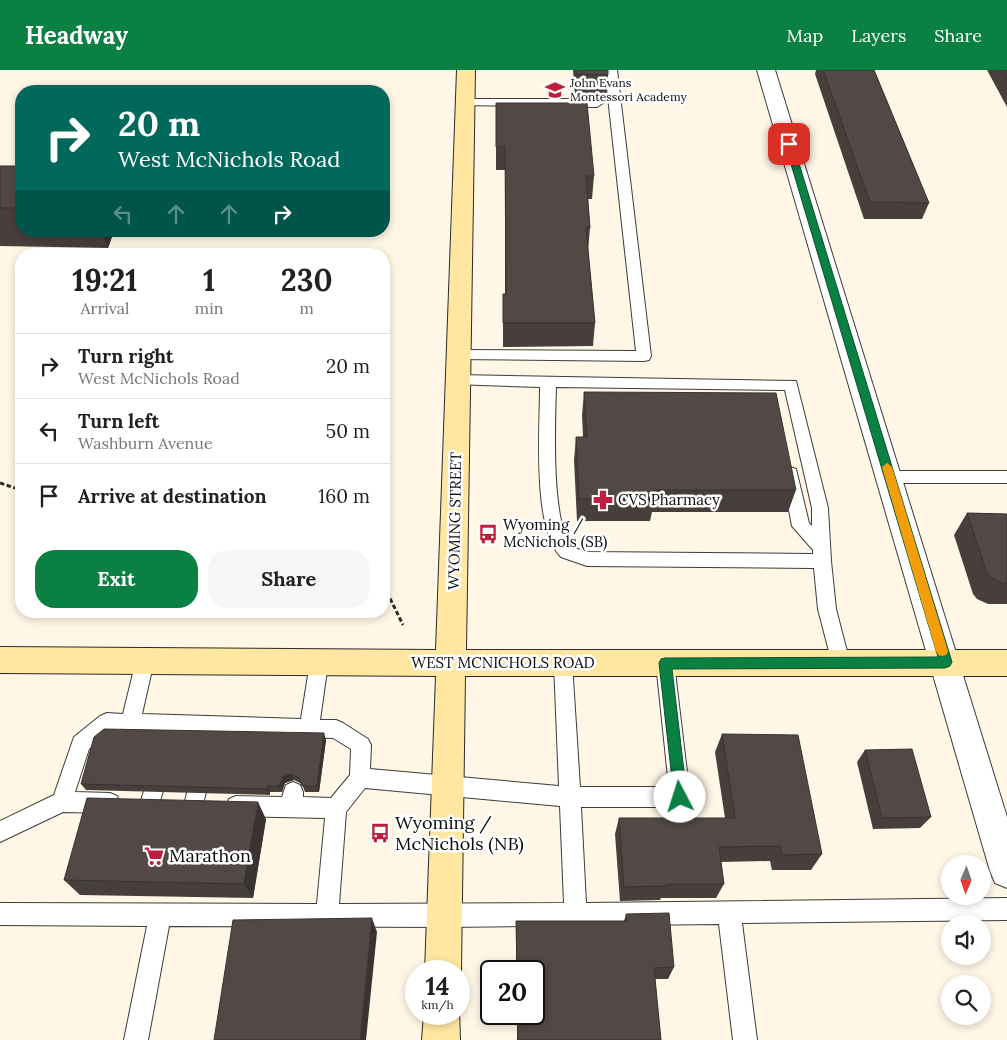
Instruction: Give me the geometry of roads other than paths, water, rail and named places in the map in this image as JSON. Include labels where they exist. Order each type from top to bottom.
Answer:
[{"type":"street","name":"WYOMING STREET","points":[[443,960],[466,70]]},
{"type":"street","points":[[766,70],[1007,871]]},
{"type":"street","name":"WEST MCNICHOLS ROAD","points":[[0,660],[452,663],[1007,662]]},
{"type":"street","points":[[441,1040],[442,1025]]},
{"type":"lane","points":[[459,356],[644,356],[611,70]]},
{"type":"lane","points":[[465,103],[597,103]]},
{"type":"lane","points":[[458,380],[791,385],[820,508],[821,553],[827,609],[841,662]]},
{"type":"lane","points":[[548,382],[549,496],[556,532],[564,549],[574,556],[587,559],[821,553]]},
{"type":"lane","points":[[789,436],[800,423]]},
{"type":"lane","points":[[790,473],[801,526],[821,553]]},
{"type":"lane","points":[[890,477],[1007,477]]},
{"type":"lane","points":[[130,723],[145,661]]},
{"type":"lane","points":[[303,731],[319,662]]},
{"type":"lane","points":[[562,663],[575,914]]},
{"type":"lane","points":[[360,778],[570,797],[680,797],[665,663]]},
{"type":"lane","points":[[62,802],[81,743],[107,722],[130,723],[167,730],[251,732],[336,729],[361,745],[360,778],[336,808],[327,915]]},
{"type":"lane","points":[[0,832],[62,802],[292,800],[336,808]]},
{"type":"lane","points":[[0,914],[445,916],[1007,909]]},
{"type":"lane","points":[[729,912],[745,1040]]},
{"type":"lane","points":[[136,1040],[160,915]]},
{"type":"place","name":"John Evans Montessori Academy","points":[[555,90]]},
{"type":"place","name":"CVS Pharmacy","points":[[603,500]]},
{"type":"place","name":"Wyoming / McNichols (SB)","points":[[488,534]]},
{"type":"place","name":"Wyoming / McNichols (NB)","points":[[380,833]]},
{"type":"place","name":"Marathon","points":[[154,856]]}]
